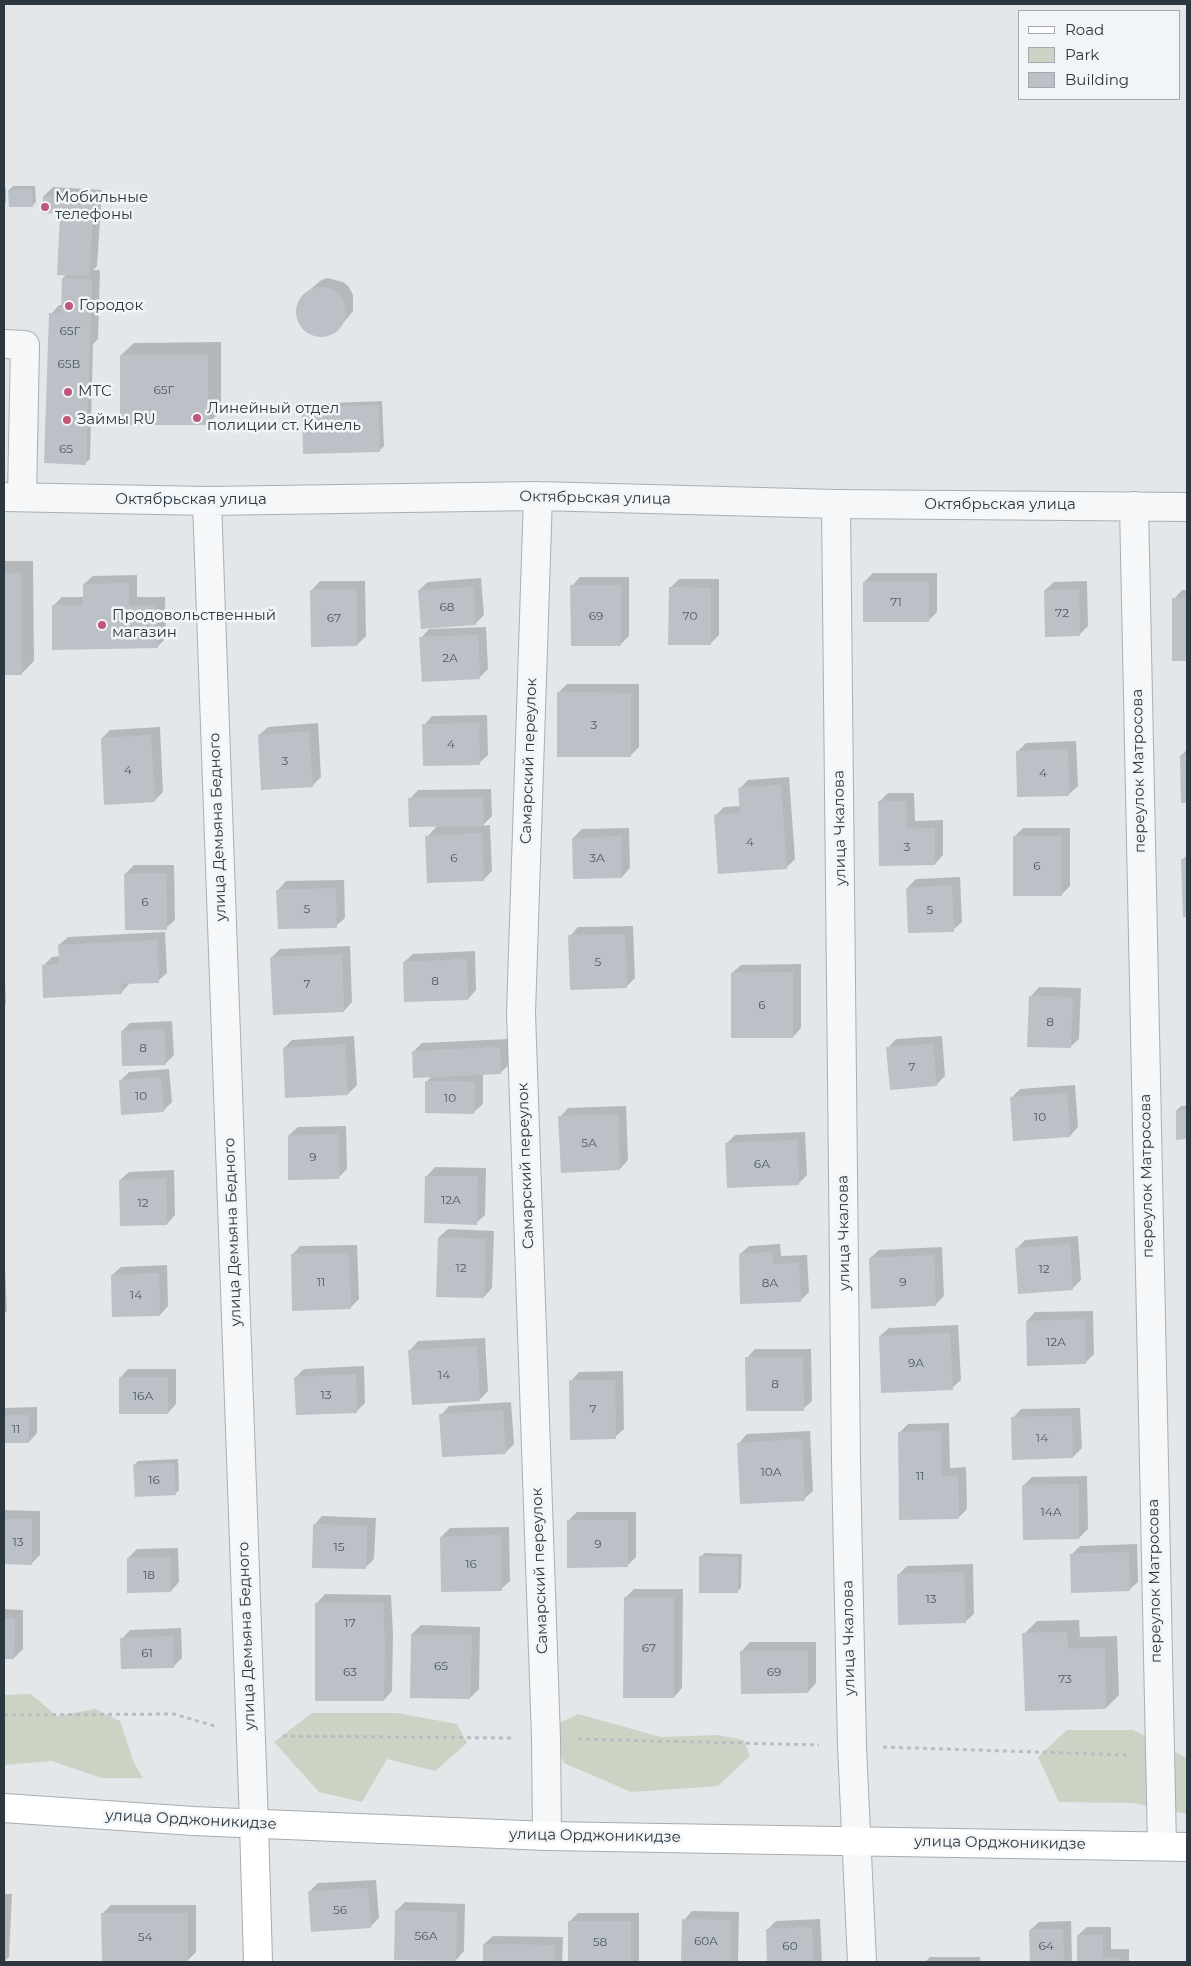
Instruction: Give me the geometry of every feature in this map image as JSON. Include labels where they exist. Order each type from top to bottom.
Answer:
[{"type":"main road","name":"улица Орджоникидзе","points":[[4,1808],[254,1824],[546,1836],[1174,1847]]},
{"type":"main road","name":"улица Демьяна Бедного","points":[[254,1824],[258,1962]]},
{"type":"street","points":[[4,344],[25,345],[13,497]]},
{"type":"street","name":"Октябрьская улица","points":[[13,497],[207,501],[538,496],[836,504],[1187,507]]},
{"type":"street","name":"Самарский переулок","points":[[538,496],[521,1013],[546,1738],[546,1836]]},
{"type":"street","name":"улица Демьяна Бедного","points":[[207,501],[254,1824]]},
{"type":"street","name":"улица Чкалова","points":[[836,504],[846,1462],[852,1746],[862,1962]]},
{"type":"street","name":"переулок Матросова","points":[[1134,506],[1159,1756],[1174,1847]]},
{"type":"path","points":[[4,1715],[174,1714],[251,1736],[546,1738],[1159,1756]]},
{"type":"green space","points":[[31,1694],[57,1716],[95,1709],[120,1721],[134,1763],[143,1778],[101,1778],[52,1761],[4,1765],[4,1695]]},
{"type":"green space","points":[[312,1713],[397,1713],[457,1724],[467,1743],[435,1771],[387,1759],[362,1802],[319,1792],[274,1742]]},
{"type":"green space","points":[[578,1714],[661,1737],[717,1735],[744,1740],[750,1756],[718,1786],[631,1792],[564,1763],[552,1739],[552,1727]]},
{"type":"green space","points":[[1067,1730],[1133,1730],[1187,1758],[1187,1814],[1133,1803],[1059,1802],[1038,1757]]},
{"type":"building","points":[[32,189],[33,207],[9,207],[8,190]]},
{"type":"building","points":[[43,196],[94,199],[89,276],[57,275],[60,214],[42,213]]},
{"type":"building","points":[[62,278],[92,279],[86,465],[44,463],[49,313],[61,313]]},
{"type":"building","points":[[316,287],[326,287],[339,294],[346,307],[346,317],[339,330],[326,337],[316,337],[307,333],[300,326],[296,317],[296,307],[300,298],[307,291]]},
{"type":"building","points":[[208,354],[208,425],[120,425],[120,355]]},
{"type":"building","points":[[379,405],[380,452],[303,454],[302,407]]},
{"type":"building","points":[[4,573],[21,573],[22,675],[4,675]]},
{"type":"building","points":[[929,581],[929,622],[863,622],[863,582]]},
{"type":"building","points":[[129,583],[129,606],[157,605],[158,648],[52,650],[52,605],[83,605],[83,584]]},
{"type":"building","points":[[570,585],[621,585],[621,646],[571,646]]},
{"type":"building","points":[[473,587],[476,625],[421,629],[418,590]]},
{"type":"building","points":[[669,587],[711,588],[711,645],[668,645]]},
{"type":"building","points":[[357,589],[357,646],[311,647],[310,590]]},
{"type":"building","points":[[1079,589],[1080,636],[1045,637],[1044,590]]},
{"type":"building","points":[[1172,598],[1187,598],[1187,661],[1172,661]]},
{"type":"building","points":[[478,635],[480,679],[422,682],[419,637]]},
{"type":"building","points":[[557,692],[631,693],[631,757],[557,757]]},
{"type":"building","points":[[479,723],[480,765],[423,766],[422,724]]},
{"type":"building","points":[[309,731],[313,787],[261,790],[258,735]]},
{"type":"building","points":[[151,735],[155,802],[104,805],[101,738]]},
{"type":"building","points":[[1068,749],[1069,796],[1017,797],[1016,751]]},
{"type":"building","points":[[1180,755],[1187,755],[1187,803],[1181,803]]},
{"type":"building","points":[[781,785],[787,869],[718,874],[714,815],[740,813],[738,788]]},
{"type":"building","points":[[483,797],[484,826],[409,827],[408,798]]},
{"type":"building","points":[[878,801],[906,801],[907,829],[935,828],[935,865],[879,866]]},
{"type":"building","points":[[482,833],[484,881],[427,883],[425,836]]},
{"type":"building","points":[[621,836],[622,878],[573,879],[572,838]]},
{"type":"building","points":[[1013,836],[1061,836],[1062,896],[1013,896]]},
{"type":"building","points":[[1181,859],[1187,859],[1187,917],[1183,917]]},
{"type":"building","points":[[166,873],[167,930],[125,930],[124,874]]},
{"type":"building","points":[[952,885],[954,932],[908,933],[906,888]]},
{"type":"building","points":[[336,888],[337,928],[278,929],[276,890]]},
{"type":"building","points":[[625,934],[627,988],[570,990],[568,935]]},
{"type":"building","points":[[157,940],[159,983],[121,984],[122,994],[43,998],[42,965],[59,964],[58,945]]},
{"type":"building","points":[[342,954],[344,1012],[273,1015],[270,957]]},
{"type":"building","points":[[467,959],[468,1000],[404,1002],[403,962]]},
{"type":"building","points":[[793,972],[793,1038],[731,1038],[731,973]]},
{"type":"building","points":[[1029,996],[1073,997],[1071,1048],[1027,1047]]},
{"type":"building","points":[[164,1029],[166,1065],[122,1066],[121,1031]]},
{"type":"building","points":[[345,1044],[348,1095],[285,1098],[283,1048]]},
{"type":"building","points":[[933,1044],[937,1086],[890,1090],[886,1047]]},
{"type":"building","points":[[500,1047],[501,1074],[413,1078],[412,1051]]},
{"type":"building","points":[[161,1077],[164,1112],[121,1115],[119,1080]]},
{"type":"building","points":[[425,1081],[475,1082],[474,1114],[425,1113]]},
{"type":"building","points":[[1067,1093],[1070,1137],[1013,1141],[1010,1097]]},
{"type":"building","points":[[1176,1110],[1187,1110],[1187,1139],[1176,1140]]},
{"type":"building","points":[[618,1114],[620,1170],[561,1173],[558,1116]]},
{"type":"building","points":[[338,1134],[339,1179],[288,1180],[288,1135]]},
{"type":"building","points":[[797,1140],[799,1185],[727,1188],[725,1143]]},
{"type":"building","points":[[425,1176],[478,1176],[477,1225],[424,1223]]},
{"type":"building","points":[[166,1178],[167,1225],[120,1226],[119,1180]]},
{"type":"building","points":[[438,1237],[486,1239],[484,1298],[436,1297]]},
{"type":"building","points":[[1070,1244],[1073,1290],[1018,1294],[1015,1248]]},
{"type":"building","points":[[772,1252],[773,1264],[799,1263],[801,1302],[740,1304],[739,1254]]},
{"type":"building","points":[[349,1253],[351,1309],[292,1311],[291,1254]]},
{"type":"building","points":[[934,1255],[936,1306],[871,1309],[869,1258]]},
{"type":"building","points":[[159,1273],[160,1316],[112,1317],[111,1275]]},
{"type":"building","points":[[1085,1319],[1086,1364],[1027,1366],[1026,1321]]},
{"type":"building","points":[[950,1333],[953,1390],[881,1393],[879,1336]]},
{"type":"building","points":[[477,1346],[480,1401],[412,1405],[408,1350]]},
{"type":"building","points":[[745,1357],[803,1357],[804,1411],[746,1411]]},
{"type":"building","points":[[356,1374],[357,1413],[296,1415],[294,1377]]},
{"type":"building","points":[[119,1377],[168,1377],[168,1414],[119,1414]]},
{"type":"building","points":[[569,1380],[615,1380],[616,1439],[570,1440]]},
{"type":"building","points":[[503,1410],[506,1454],[442,1457],[439,1414]]},
{"type":"building","points":[[4,1415],[29,1415],[29,1443],[4,1443]]},
{"type":"building","points":[[1072,1416],[1073,1458],[1012,1460],[1011,1417]]},
{"type":"building","points":[[941,1431],[942,1476],[958,1475],[959,1519],[899,1520],[898,1432]]},
{"type":"building","points":[[802,1439],[805,1501],[740,1504],[737,1443]]},
{"type":"building","points":[[174,1463],[176,1495],[135,1497],[133,1465]]},
{"type":"building","points":[[1079,1484],[1079,1539],[1023,1540],[1022,1485]]},
{"type":"building","points":[[4,1519],[32,1519],[32,1565],[4,1564]]},
{"type":"building","points":[[567,1520],[628,1520],[628,1567],[567,1568]]},
{"type":"building","points":[[313,1524],[367,1526],[366,1569],[312,1568]]},
{"type":"building","points":[[501,1535],[502,1591],[441,1592],[440,1537]]},
{"type":"building","points":[[1129,1552],[1130,1591],[1071,1593],[1070,1554]]},
{"type":"building","points":[[699,1556],[738,1557],[738,1593],[699,1593]]},
{"type":"building","points":[[170,1557],[171,1592],[127,1593],[127,1558]]},
{"type":"building","points":[[964,1572],[966,1623],[898,1625],[897,1574]]},
{"type":"building","points":[[624,1597],[674,1598],[674,1698],[623,1698]]},
{"type":"building","points":[[315,1603],[383,1603],[385,1644],[384,1701],[315,1701]]},
{"type":"building","points":[[4,1618],[15,1618],[14,1659],[4,1659]]},
{"type":"building","points":[[1067,1632],[1068,1649],[1105,1648],[1106,1709],[1025,1711],[1022,1633]]},
{"type":"building","points":[[411,1634],[472,1635],[470,1699],[410,1698]]},
{"type":"building","points":[[173,1636],[174,1668],[121,1669],[120,1638]]},
{"type":"building","points":[[808,1650],[808,1693],[741,1694],[740,1651]]},
{"type":"building","points":[[368,1888],[371,1928],[311,1932],[308,1891]]},
{"type":"building","points":[[395,1910],[457,1912],[456,1961],[394,1960]]},
{"type":"building","points":[[101,1913],[188,1913],[188,1962],[102,1962]]},
{"type":"building","points":[[682,1919],[731,1920],[730,1962],[681,1962]]},
{"type":"building","points":[[568,1921],[631,1921],[631,1962],[568,1962]]},
{"type":"building","points":[[812,1927],[813,1962],[767,1962],[766,1929]]},
{"type":"building","points":[[1063,1929],[1064,1962],[1030,1962],[1029,1930]]},
{"type":"building","points":[[1077,1935],[1103,1935],[1103,1957],[1121,1957],[1121,1962],[1077,1962]]},
{"type":"building","points":[[483,1944],[555,1945],[554,1962],[483,1962]]},
{"type":"place","name":"Мобильные телефоны","points":[[45,207]]},
{"type":"place","name":"Городок","points":[[69,306]]},
{"type":"place","name":"МТС","points":[[68,392]]},
{"type":"place","name":"Линейный отдел полиции ст. Кинель","points":[[197,418]]},
{"type":"place","name":"Займы RU","points":[[67,420]]},
{"type":"place","name":"Продовольственный магазин","points":[[102,625]]}]
